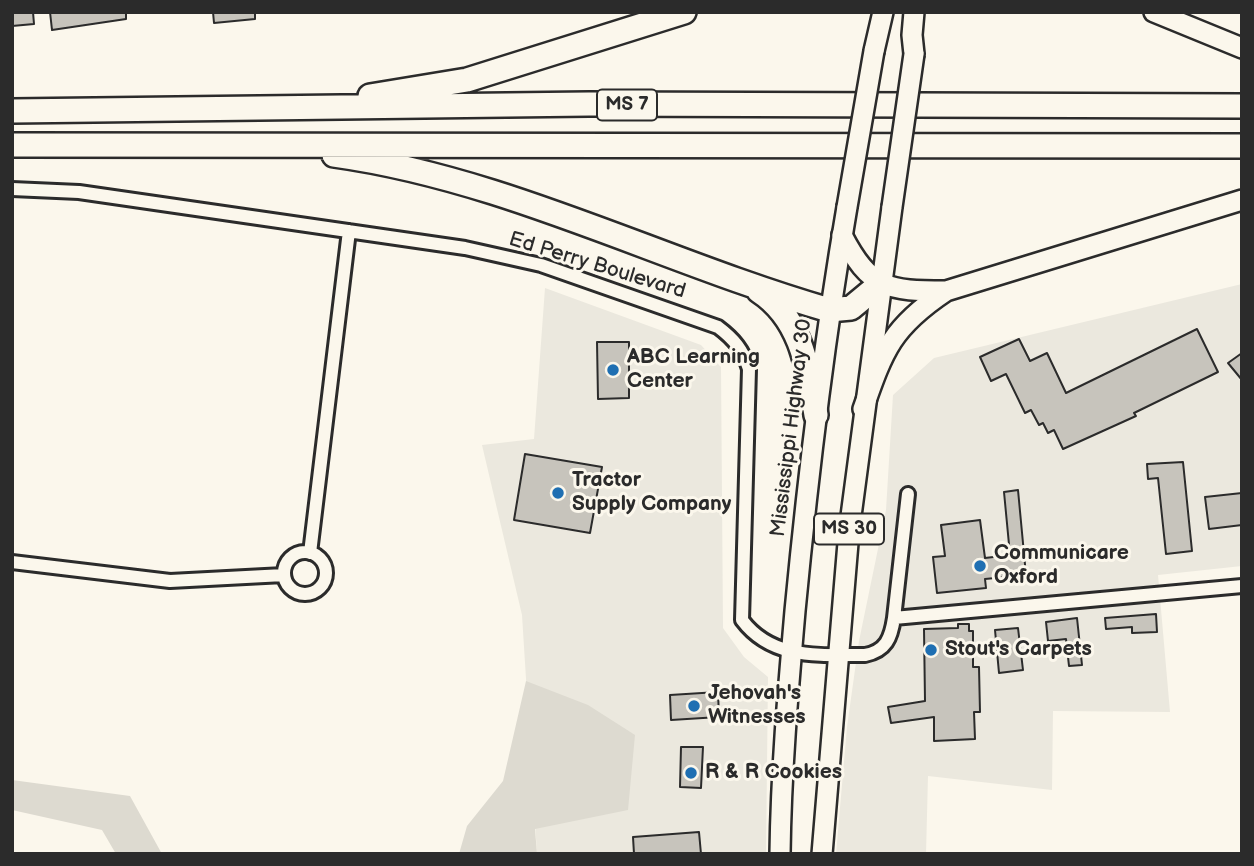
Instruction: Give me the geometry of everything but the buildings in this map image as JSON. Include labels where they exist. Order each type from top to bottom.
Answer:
[{"type":"highway","points":[[241,111],[386,94],[467,80],[684,12]]},
{"type":"highway","name":"MS 7","points":[[12,111],[241,111],[589,104],[1242,106]]},
{"type":"highway","points":[[255,144],[355,158],[424,172],[495,192],[829,310],[851,308],[880,284]]},
{"type":"highway","name":"MS 7","points":[[12,145],[1242,146]]},
{"type":"highway","points":[[745,281],[768,297],[796,333],[806,356],[816,415]]},
{"type":"main road","name":"Mississippi Highway 30","points":[[780,854],[780,800],[792,651],[816,415],[829,310],[883,12]]},
{"type":"main road","name":"MS 30","points":[[822,854],[837,655],[863,409],[914,54],[914,12]]},
{"type":"main road","points":[[1154,12],[1242,48]]},
{"type":"main road","points":[[863,409],[881,357],[897,331],[916,310],[946,291],[1242,200]]},
{"type":"main road","points":[[842,235],[862,270],[880,284],[908,290],[946,291]]},
{"type":"street","name":"Ed Perry Boulevard","points":[[12,189],[79,192],[465,248],[541,265],[718,327],[732,337],[744,354],[749,369],[741,620],[752,634],[774,649],[837,655],[877,653],[891,636],[894,618]]},
{"type":"street","points":[[310,553],[349,231]]},
{"type":"street","points":[[908,494],[894,618],[1242,586]]},
{"type":"street","points":[[310,553],[317,556],[325,567],[326,575],[321,588],[308,594],[300,594],[289,587],[284,575],[291,557],[310,553]]},
{"type":"street","points":[[12,562],[170,581],[284,575]]},
{"type":"shaded area","points":[[1242,284],[1242,566],[1158,575],[1170,712],[1053,711],[1052,790],[928,776],[926,854],[836,854],[847,727],[859,641],[886,510],[893,395],[934,358]]},
{"type":"shaded area","points":[[545,288],[701,345],[721,367],[723,628],[744,657],[768,677],[766,854],[537,854],[522,615],[482,445],[534,439]]},
{"type":"shaded area","points":[[526,681],[588,705],[635,735],[628,810],[535,829],[537,854],[459,854],[467,826],[503,781]]},
{"type":"shaded area","points":[[12,780],[130,796],[162,854],[116,854],[102,830],[12,810]]},
{"type":"place","name":"ABC Learning Center","points":[[613,370]]},
{"type":"place","name":"Tractor Supply Company","points":[[558,493]]},
{"type":"place","name":"Communicare Oxford","points":[[980,566]]},
{"type":"place","name":"Stout's Carpets","points":[[931,650]]},
{"type":"place","name":"Jehovah's Witnesses","points":[[694,706]]},
{"type":"place","name":"R & R Cookies","points":[[691,773]]}]
